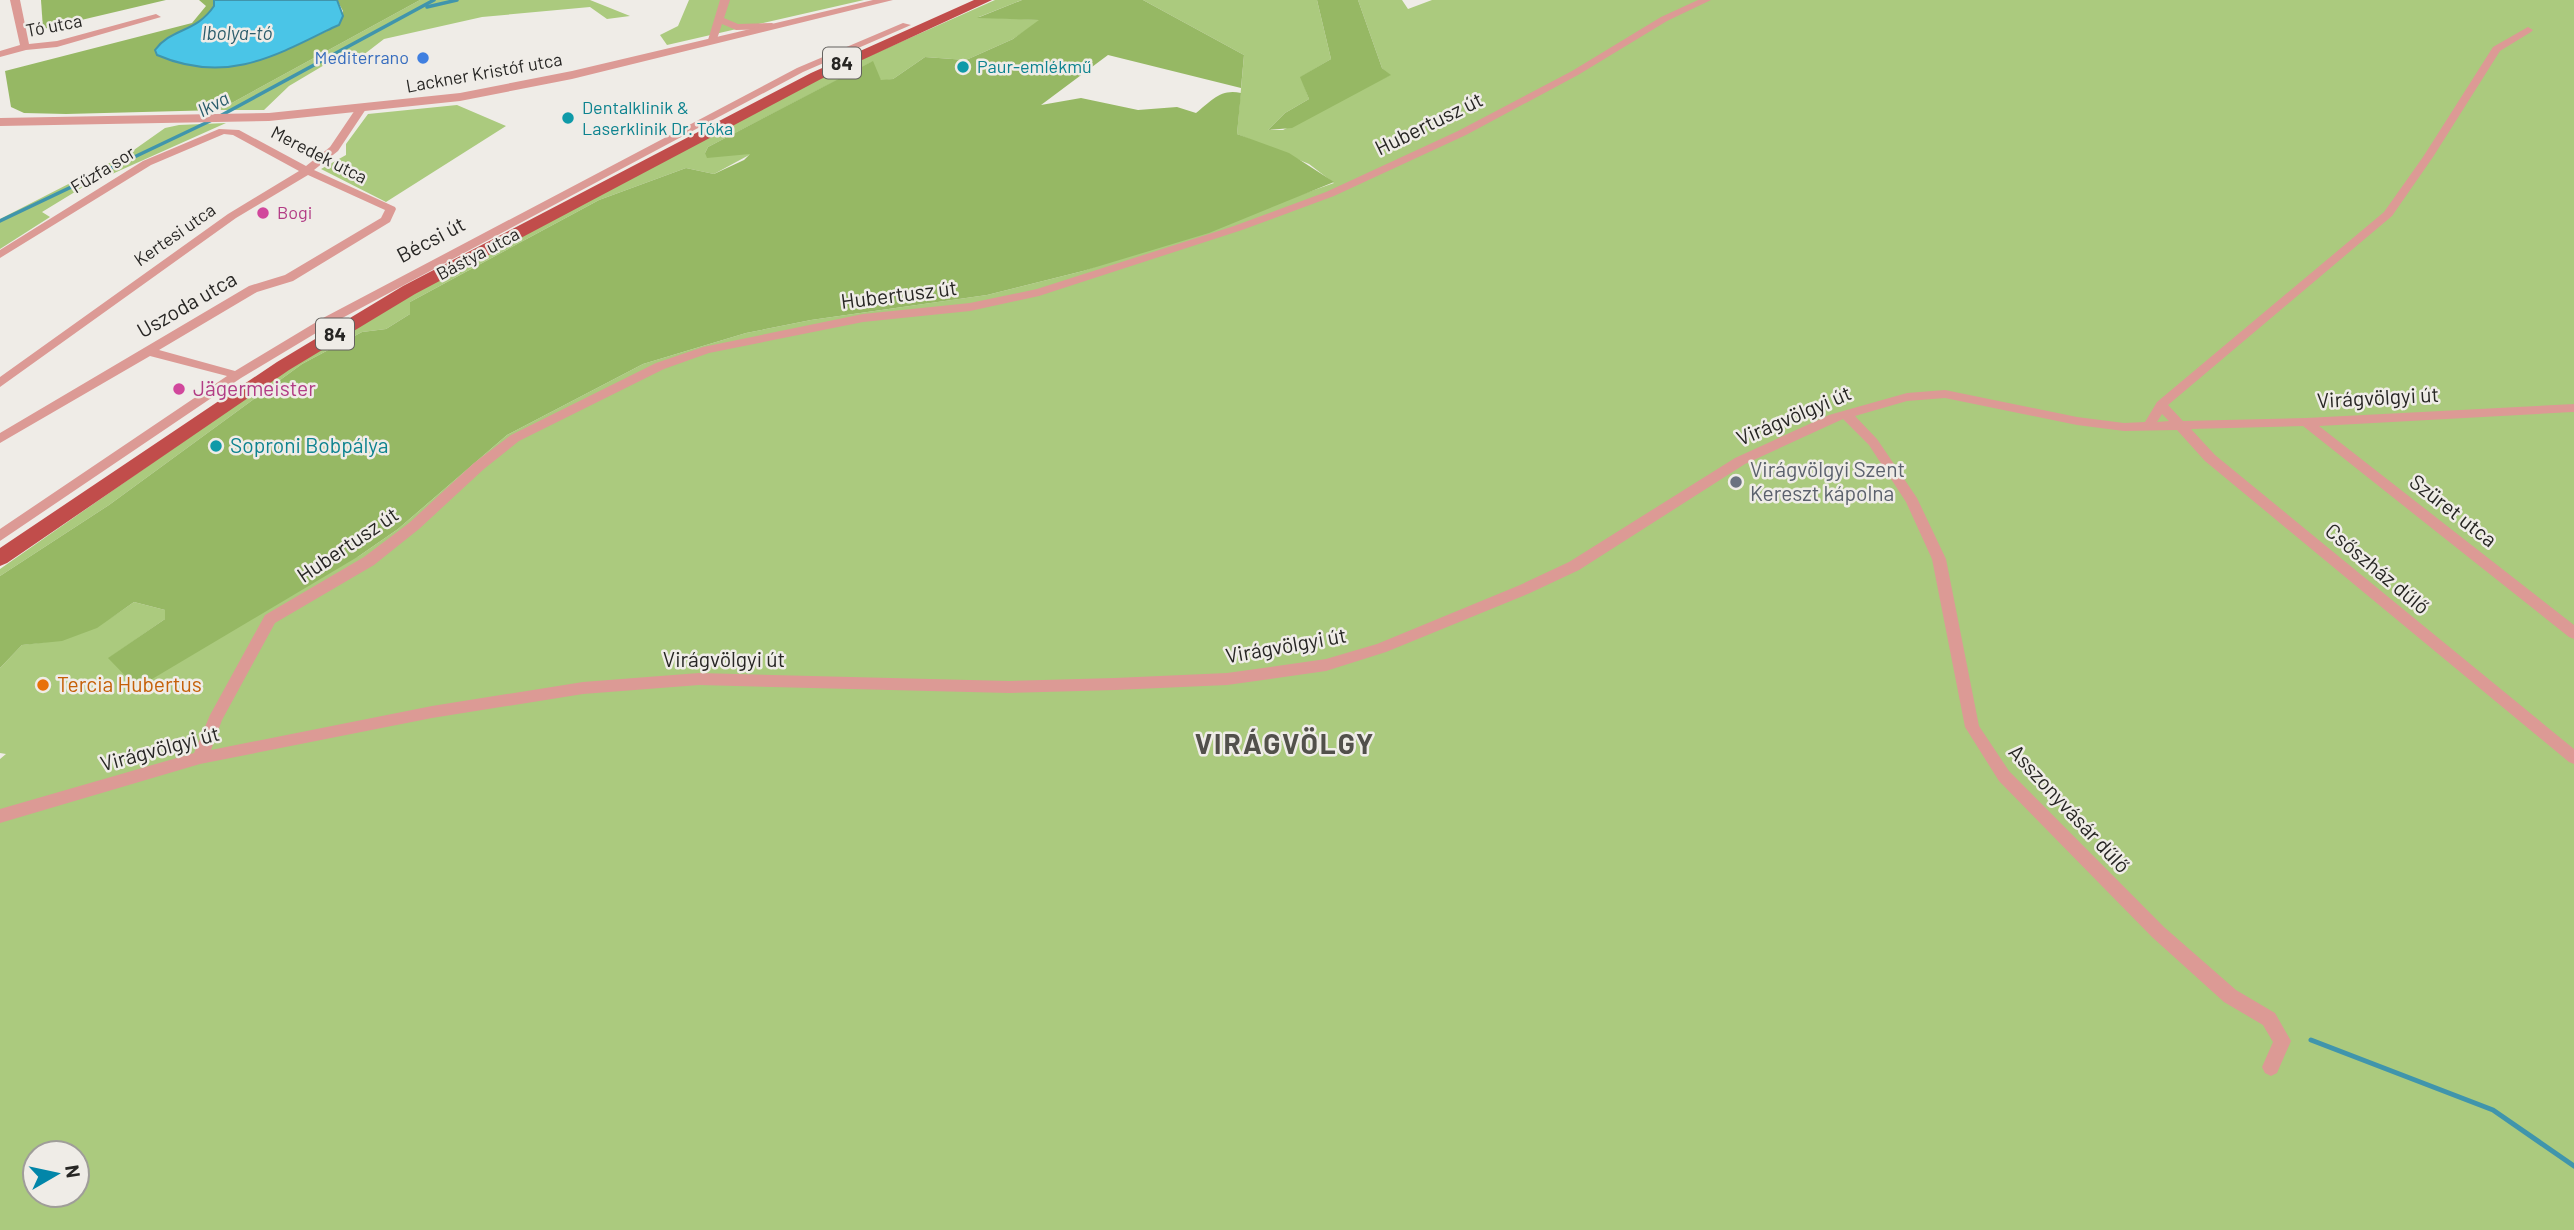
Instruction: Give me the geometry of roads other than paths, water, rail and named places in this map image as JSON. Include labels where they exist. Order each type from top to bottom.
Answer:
[{"type":"main road","name":"Bástya utca","points":[[0,558],[283,366],[409,290],[816,76],[985,0]]},
{"type":"street","points":[[15,0],[26,47]]},
{"type":"street","points":[[713,40],[724,0]]},
{"type":"street","name":"Lackner Kristóf utca","points":[[0,122],[222,119],[361,109],[505,89],[887,0]]},
{"type":"street","name":"Hubertusz út","points":[[200,758],[215,719],[270,619],[369,561],[414,526],[504,446],[538,426],[660,366],[707,350],[863,318],[970,307],[1039,292],[1238,228],[1331,194],[1462,133],[1575,72],[1664,19],[1706,0]]},
{"type":"street","name":"Tó utca","points":[[0,54],[26,47],[57,44],[156,17]]},
{"type":"street","points":[[720,19],[736,27],[772,26]]},
{"type":"street","name":"Bécsi út","points":[[0,536],[237,375],[415,272],[800,70],[906,25]]},
{"type":"street","points":[[2148,427],[2161,405],[2238,337],[2388,214],[2428,158],[2496,49],[2528,30]]},
{"type":"street","name":"Kertesi utca","points":[[0,383],[232,216],[307,172],[334,149],[361,109]]},
{"type":"street","name":"Lackner Kristóf utca","points":[[0,128],[78,122]]},
{"type":"street","name":"Meredek utca","points":[[232,131],[307,172],[391,209]]},
{"type":"street","name":"Fűzfa sor","points":[[0,255],[147,163],[212,134],[232,131]]},
{"type":"street","name":"Uszoda utca","points":[[0,439],[253,289],[300,272],[386,220],[391,209]]},
{"type":"street","points":[[147,351],[237,375]]},
{"type":"street","name":"Virágvölgyi út","points":[[0,816],[200,758],[421,714],[583,688],[699,679],[1032,687],[1227,679],[1326,665],[1381,648],[1525,589],[1574,566],[1740,461],[1833,418],[1907,397],[1945,394],[2077,421],[2124,427],[2306,422],[2572,408]]},
{"type":"street","name":"Csőszház dűlő","points":[[2161,405],[2210,458],[2574,758]]},
{"type":"street","name":"Asszonyvásár dűlő","points":[[1846,415],[1873,442],[1912,501],[1939,559],[1972,727],[2004,776],[2158,932],[2230,996],[2269,1019],[2282,1041],[2271,1067]]},
{"type":"street","name":"Szüret utca","points":[[2306,422],[2574,633]]},
{"type":"water","name":"Ibolya-tó","points":[[214,0],[337,0],[343,16],[339,25],[289,49],[247,64],[204,67],[157,55],[155,50],[161,43],[207,15],[214,6]]},
{"type":"waterway","name":"Ikva","points":[[220,116],[434,0]]},
{"type":"waterway","points":[[427,7],[457,0]]},
{"type":"waterway","name":"Ikva","points":[[0,221],[212,120]]},
{"type":"waterway","points":[[2311,1040],[2493,1110],[2574,1166]]},
{"type":"place","name":"Mediterrano","points":[[423,58]]},
{"type":"place","name":"Paur-emlékmű","points":[[963,67]]},
{"type":"place","name":"Dentalklinik & Laserklinik Dr. Tóka","points":[[568,118]]},
{"type":"place","name":"Bogi","points":[[263,213]]},
{"type":"place","name":"Jägermeister","points":[[179,389]]},
{"type":"place","name":"Soproni Bobpálya","points":[[216,446]]},
{"type":"place","name":"Virágvölgyi Szent Kereszt kápolna","points":[[1736,482]]},
{"type":"place","name":"Tercia Hubertus","points":[[43,685]]},
{"type":"district","name":"VIRÁGVÖLGY","points":[[1285,744]]}]
